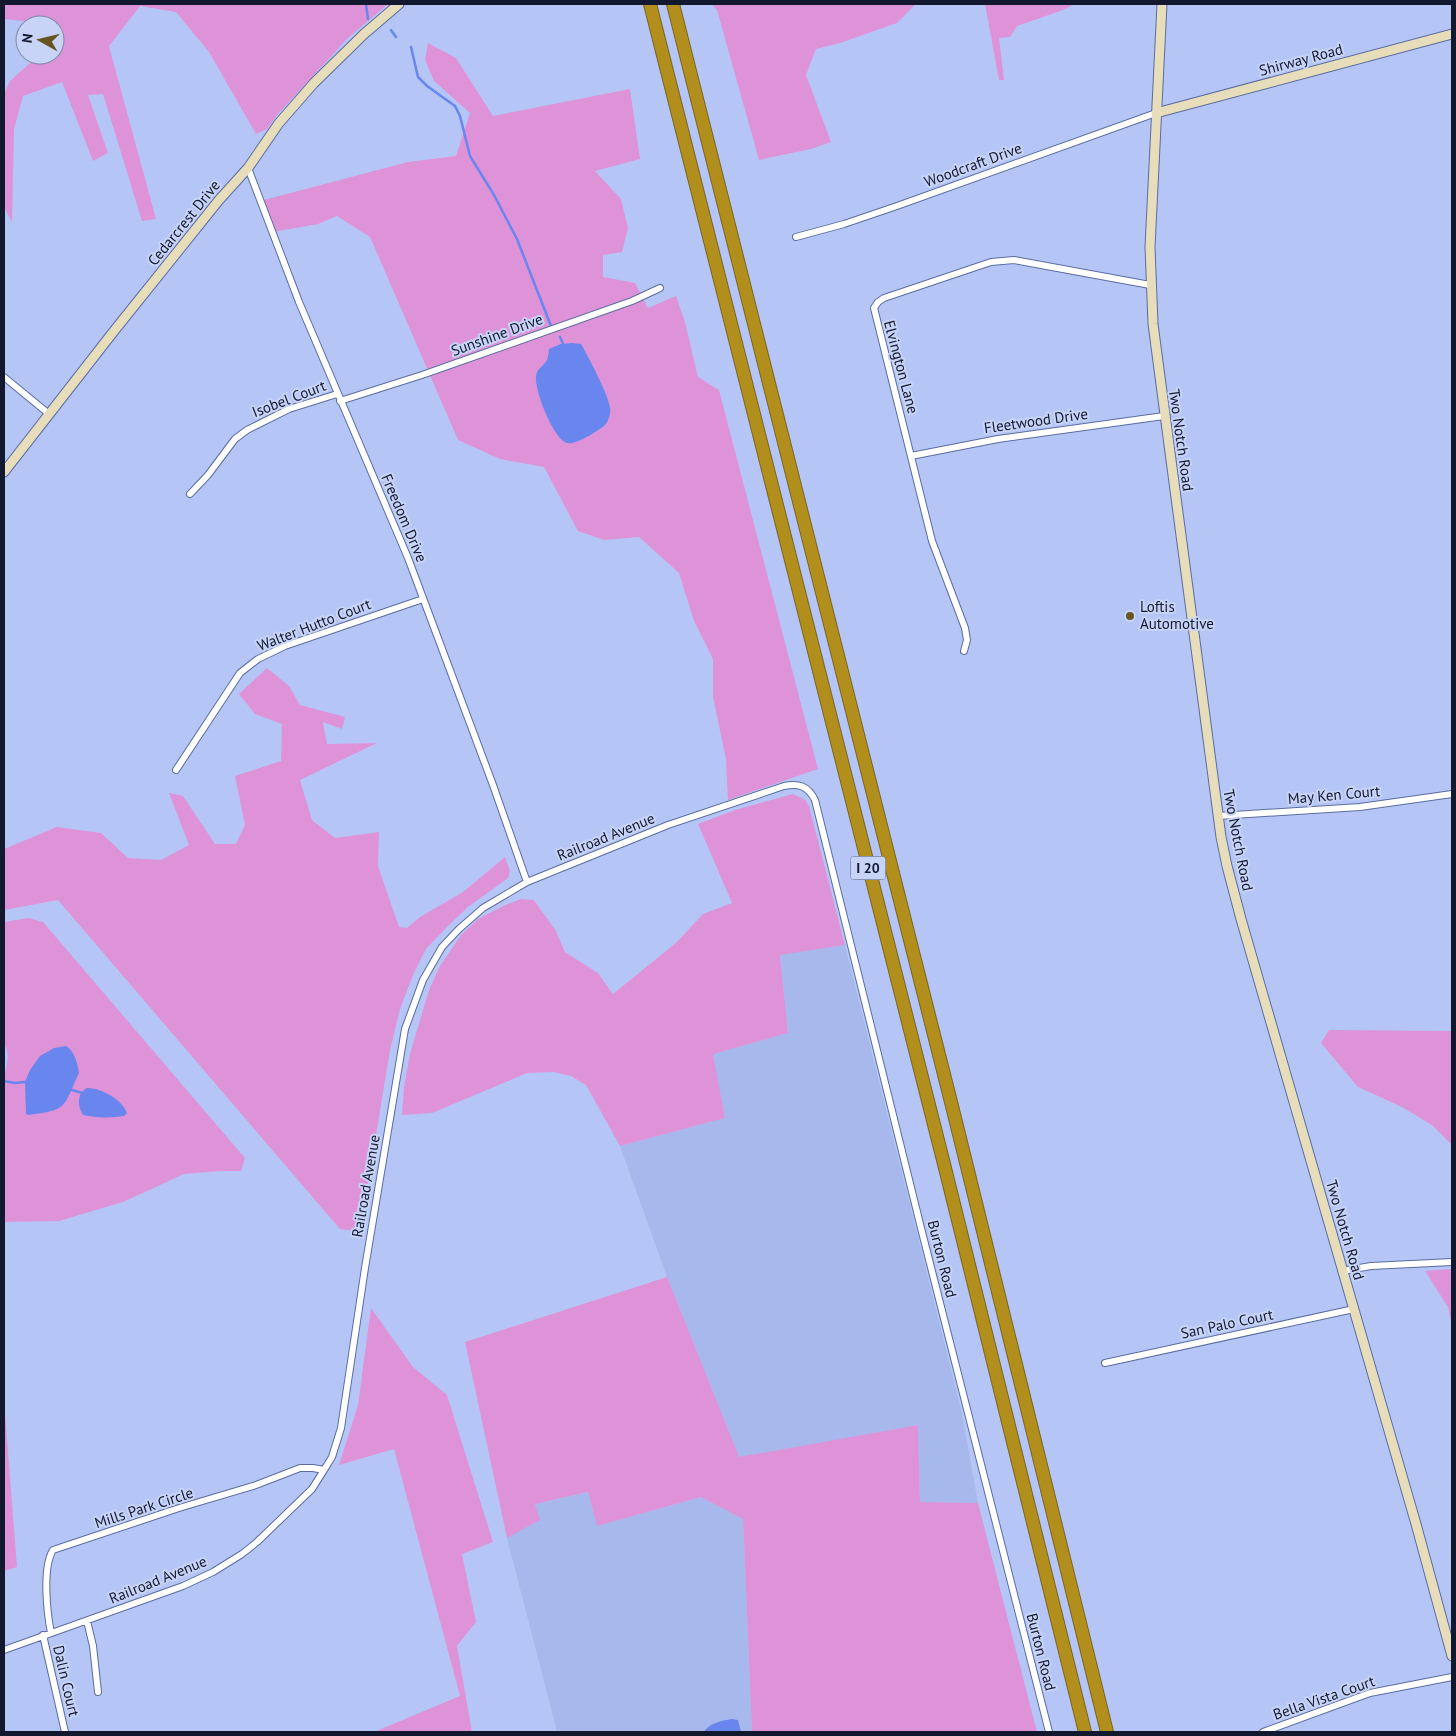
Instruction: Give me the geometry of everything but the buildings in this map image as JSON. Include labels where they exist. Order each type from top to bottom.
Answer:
[{"type":"highway","name":"I 20","points":[[650,4],[1085,1732]]},
{"type":"highway","name":"I 20","points":[[673,4],[952,1106],[1107,1732]]},
{"type":"street","name":"Two Notch Road","points":[[1162,4],[1152,182],[1150,285],[1152,324],[1218,816],[1227,866],[1241,919],[1452,1656]]},
{"type":"street","name":"Cedarcrest Drive","points":[[4,472],[219,200],[248,168],[279,123],[314,83],[396,5]]},
{"type":"street","name":"Shirway Road","points":[[1156,113],[1452,34]]},
{"type":"street","name":"Woodcraft Drive","points":[[796,237],[844,224],[897,206],[1156,113]]},
{"type":"street","name":"Freedom Drive","points":[[248,168],[297,298],[424,599],[527,882]]},
{"type":"street","name":"Elvington Lane","points":[[964,652],[967,640],[965,628],[932,541],[874,308],[884,298],[955,273],[991,262],[1006,260],[1022,260],[1150,285]]},
{"type":"street","name":"Sunshine Drive","points":[[340,401],[422,375],[632,300],[660,288]]},
{"type":"street","points":[[4,376],[49,414]]},
{"type":"street","name":"Isobel Court","points":[[190,494],[208,476],[236,439],[247,430],[289,409],[337,394]]},
{"type":"street","name":"Fleetwood Drive","points":[[911,456],[988,440],[1164,416]]},
{"type":"street","name":"Walter Hutto Court","points":[[176,770],[240,673],[258,659],[285,646],[424,599]]},
{"type":"street","name":"Railroad Avenue","points":[[4,1650],[183,1586],[230,1562],[257,1542],[312,1489],[324,1470],[332,1456],[341,1428],[365,1268],[391,1121],[401,1048],[412,1006],[428,969],[447,942],[483,908],[527,882],[668,825],[778,788],[797,785],[808,789],[811,793]]},
{"type":"street","name":"Burton Road","points":[[811,793],[817,809],[1049,1732]]},
{"type":"street","name":"May Ken Court","points":[[1218,816],[1360,807],[1452,794]]},
{"type":"street","points":[[1342,1271],[1371,1266],[1452,1262]]},
{"type":"street","name":"San Palo Court","points":[[1105,1363],[1354,1310]]},
{"type":"street","name":"Mills Park Circle","points":[[51,1633],[47,1613],[47,1570],[48,1560],[53,1550],[300,1468],[324,1470]]},
{"type":"street","points":[[87,1621],[93,1646],[98,1692]]},
{"type":"street","name":"Dalin Court","points":[[43,1635],[65,1732]]},
{"type":"street","name":"Bella Vista Court","points":[[1264,1732],[1370,1693],[1452,1677]]},
{"type":"shaded area","points":[[4,4],[388,4],[348,38],[277,115],[267,129],[256,134],[209,52],[176,12],[140,6],[109,46],[156,219],[142,221],[103,94],[88,95],[108,153],[93,161],[62,82],[23,96],[14,129],[12,222],[4,207],[4,94],[10,81],[28,65],[65,65],[65,15],[15,15],[15,20],[4,19]]},
{"type":"shaded area","points":[[712,4],[914,4],[914,6],[897,23],[840,43],[816,49],[806,75],[831,142],[811,149],[759,160],[717,10]]},
{"type":"shaded area","points":[[985,4],[1074,4],[1063,10],[1017,26],[1010,37],[999,38],[1004,80],[999,80]]},
{"type":"shaded area","points":[[428,43],[456,58],[493,116],[630,89],[640,159],[595,171],[621,199],[628,228],[622,252],[603,255],[603,277],[635,283],[648,308],[676,296],[685,322],[698,377],[719,390],[818,769],[728,800],[726,759],[713,697],[713,659],[694,621],[679,573],[639,537],[604,540],[578,531],[544,467],[500,459],[458,440],[370,237],[337,216],[318,224],[273,232],[260,201],[408,162],[456,156],[470,113],[434,81],[425,60]]},
{"type":"shaded area","points":[[267,668],[289,686],[300,705],[345,717],[342,729],[323,722],[327,744],[377,743],[300,780],[312,820],[335,838],[379,832],[378,866],[399,927],[407,928],[420,917],[463,892],[505,857],[510,871],[508,878],[468,907],[426,949],[413,975],[400,1009],[390,1050],[360,1232],[340,1229],[58,900],[4,910],[4,849],[57,827],[101,833],[128,858],[161,860],[189,845],[169,793],[183,796],[215,844],[236,844],[245,825],[235,776],[281,761],[282,724],[255,714],[239,694]]},
{"type":"shaded area","points":[[793,794],[805,800],[809,806],[845,945],[780,955],[788,1033],[713,1054],[725,1118],[620,1146],[586,1085],[571,1076],[553,1072],[527,1073],[432,1113],[402,1115],[404,1087],[410,1054],[429,990],[440,966],[461,935],[478,919],[521,899],[534,900],[556,931],[565,952],[598,973],[613,994],[677,942],[703,914],[732,903],[698,824],[735,810]]},
{"type":"shaded area","points":[[28,918],[43,922],[245,1158],[241,1171],[184,1174],[123,1202],[59,1221],[4,1222],[4,1079],[8,1056],[4,1044],[4,922]]},
{"type":"shaded area","points":[[845,945],[961,1409],[978,1503],[920,1502],[918,1425],[739,1458],[667,1277],[620,1146],[725,1118],[712,1053],[788,1033],[780,954]]},
{"type":"shaded area","points":[[1329,1030],[1452,1031],[1452,1145],[1432,1125],[1402,1107],[1358,1087],[1321,1043]]},
{"type":"shaded area","points":[[1452,1269],[1452,1328],[1448,1307],[1425,1271]]},
{"type":"shaded area","points":[[667,1277],[739,1457],[918,1425],[920,1502],[978,1503],[1037,1732],[752,1732],[743,1519],[701,1497],[597,1526],[588,1492],[535,1504],[540,1520],[507,1538],[465,1342]]},
{"type":"shaded area","points":[[371,1308],[413,1367],[447,1395],[493,1542],[462,1554],[476,1622],[457,1646],[472,1732],[374,1732],[460,1696],[394,1449],[339,1465],[358,1405]]},
{"type":"shaded area","points":[[4,1400],[17,1567],[4,1571]]},
{"type":"shaded area","points":[[589,1492],[597,1526],[701,1497],[743,1519],[752,1732],[557,1732],[507,1538],[539,1520],[535,1504]]},
{"type":"water","points":[[561,344],[581,344],[605,393],[610,412],[608,421],[602,428],[581,440],[567,443],[556,433],[546,414],[538,392],[536,376],[547,360],[549,349]]},
{"type":"water","points":[[66,1046],[77,1062],[79,1073],[67,1100],[63,1105],[51,1111],[26,1114],[25,1082],[30,1070],[40,1056],[54,1048]]},
{"type":"water","points":[[87,1088],[93,1088],[110,1095],[121,1103],[127,1113],[124,1116],[109,1117],[83,1115],[79,1100],[81,1093]]},
{"type":"water","points":[[732,1719],[738,1720],[741,1732],[704,1732],[712,1724]]},
{"type":"waterway","points":[[366,4],[368,19]]},
{"type":"waterway","points":[[391,30],[396,37]]},
{"type":"waterway","points":[[411,47],[418,77],[427,86],[455,106],[460,116],[470,156],[494,195],[517,239],[551,326]]},
{"type":"waterway","points":[[560,337],[564,346]]},
{"type":"waterway","points":[[4,1081],[25,1082]]},
{"type":"waterway","points":[[72,1090],[82,1093]]},
{"type":"place","name":"Loftis Automotive","points":[[1130,616]]}]
